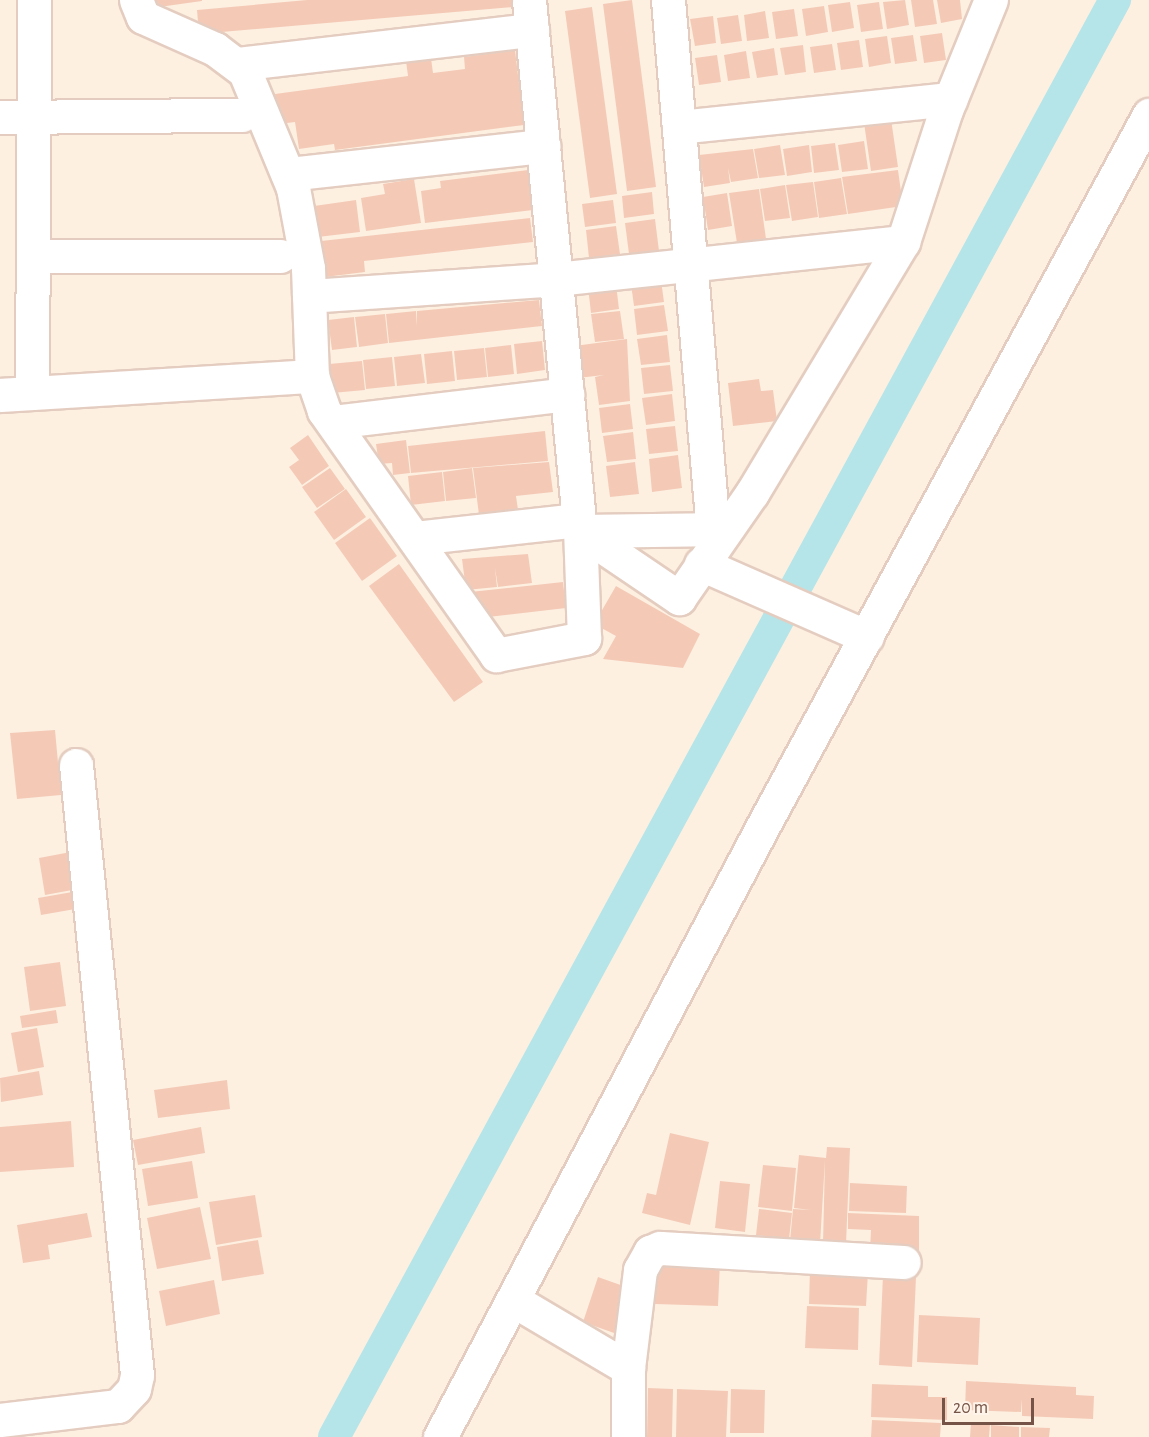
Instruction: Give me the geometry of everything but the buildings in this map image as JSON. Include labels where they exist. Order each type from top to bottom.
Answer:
[{"type":"street","points":[[32,393],[34,0]]},
{"type":"street","points":[[136,0],[153,23],[237,64],[531,15],[579,525],[584,638],[496,655],[333,422],[312,376],[309,296],[288,174],[237,64]]},
{"type":"street","points":[[579,525],[679,597],[711,568],[719,530],[691,263],[668,0]]},
{"type":"street","points":[[719,530],[859,321],[903,242],[951,99],[991,0]]},
{"type":"street","points":[[679,127],[951,99]]},
{"type":"street","points":[[440,1437],[860,634],[1149,115]]},
{"type":"street","points":[[0,117],[242,116]]},
{"type":"street","points":[[288,174],[543,146]]},
{"type":"street","points":[[309,296],[556,279],[903,242]]},
{"type":"street","points":[[33,256],[280,256]]},
{"type":"street","points":[[0,395],[312,376]]},
{"type":"street","points":[[333,422],[567,394]]},
{"type":"street","points":[[415,538],[579,525],[719,530]]},
{"type":"street","points":[[711,568],[860,634]]},
{"type":"street","points":[[0,1420],[81,1424],[118,1406],[134,1389],[136,1375],[76,765]]},
{"type":"street","points":[[628,1437],[628,1368],[640,1270],[650,1252],[660,1248],[904,1262]]},
{"type":"street","points":[[513,1300],[628,1368]]},
{"type":"waterway","points":[[334,1437],[1115,0]]}]
